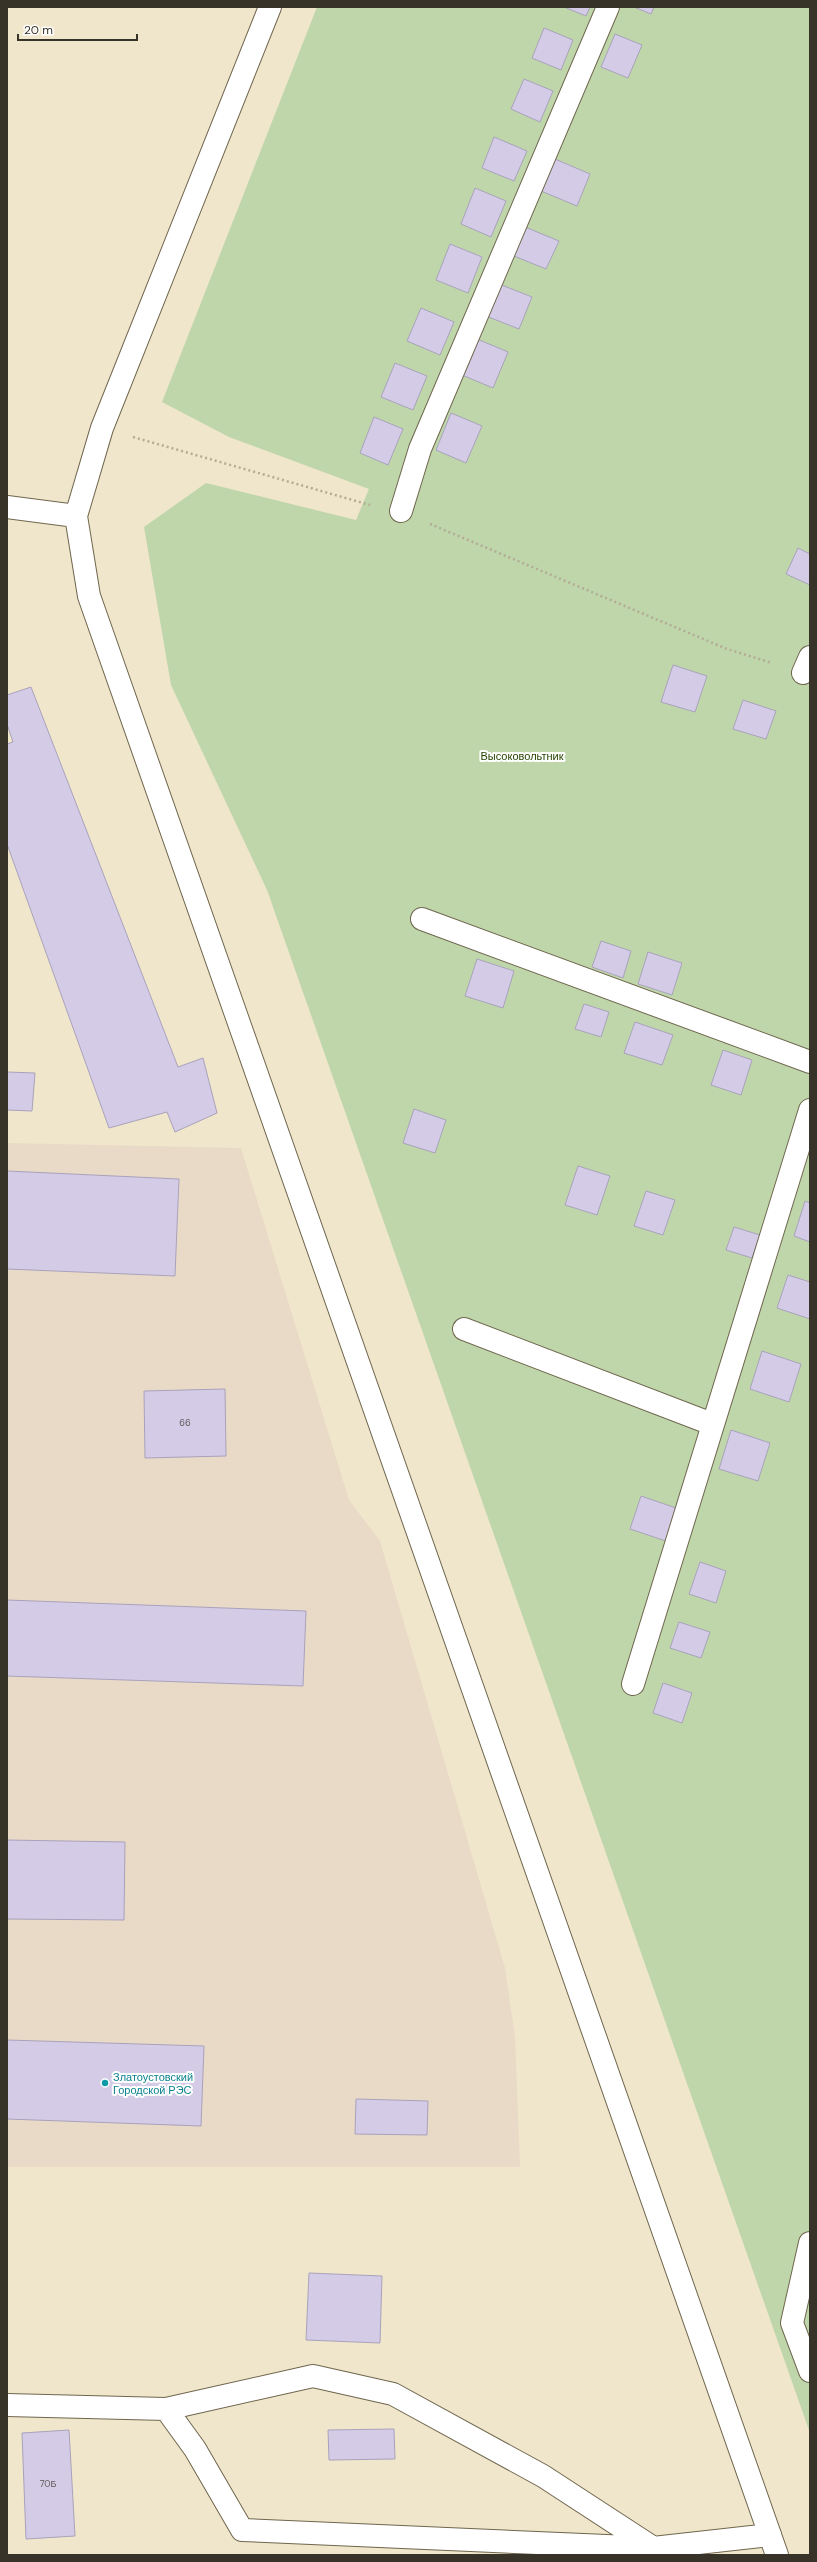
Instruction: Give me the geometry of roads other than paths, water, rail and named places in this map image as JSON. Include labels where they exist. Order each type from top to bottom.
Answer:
[{"type":"street","points":[[166,2409],[195,2449],[242,2530],[653,2548],[773,2545],[89,596],[76,516],[102,428],[270,7]]},
{"type":"street","points":[[401,511],[420,449],[608,7]]},
{"type":"street","points":[[7,507],[76,516]]},
{"type":"street","points":[[422,919],[810,1062]]},
{"type":"street","points":[[633,1684],[810,1110]]},
{"type":"street","points":[[464,1329],[712,1424]]},
{"type":"street","points":[[810,2243],[792,2323],[810,2371]]},
{"type":"street","points":[[7,2405],[166,2409],[313,2376],[393,2394],[543,2476],[653,2548]]},
{"type":"place","name":"Златоустовский Городской РЭС","points":[[105,2083]]},
{"type":"park label","name":"Высоковольтник","points":[[522,756]]}]
